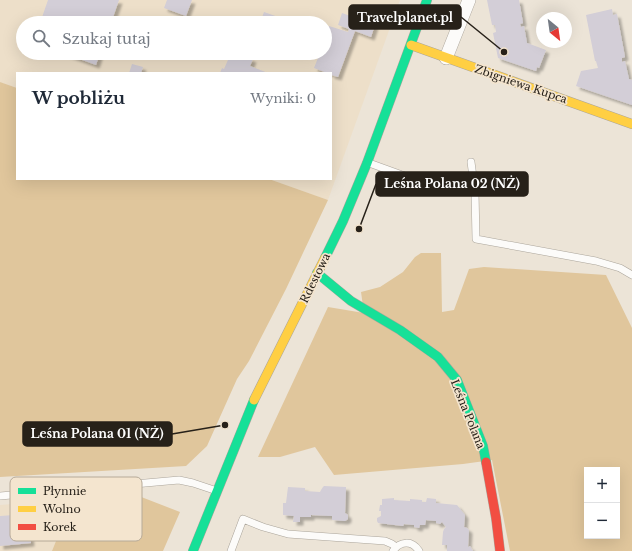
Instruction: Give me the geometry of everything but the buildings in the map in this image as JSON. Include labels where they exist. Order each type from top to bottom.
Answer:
[{"type":"street","name":"Rdestowa","points":[[192,551],[255,399],[343,221],[427,0]]},
{"type":"street","points":[[446,58],[469,0]]},
{"type":"street","name":"Zbigniewa Kupca","points":[[410,45],[632,124]]},
{"type":"street","name":"Leśna Polana","points":[[317,273],[352,301],[400,330],[438,357],[457,380],[483,446],[496,518],[500,551]]},
{"type":"lane","points":[[471,162],[475,192],[476,239],[596,261],[620,268],[632,275]]},
{"type":"lane","points":[[366,163],[427,184],[483,192]]},
{"type":"lane","points":[[142,483],[179,480],[217,491]]},
{"type":"lane","points":[[0,496],[10,495]]},
{"type":"lane","points":[[231,551],[243,519],[263,528],[288,534],[385,541],[392,544],[394,549],[405,543],[410,543],[420,551]]},
{"type":"shaded area","points":[[0,0],[400,0],[328,200],[272,180],[332,180],[332,72],[16,72],[16,88],[0,82]]},
{"type":"shaded area","points":[[0,82],[16,88],[16,180],[272,180],[328,200],[286,289],[249,361],[237,379],[207,446],[186,466],[0,477]]},
{"type":"shaded area","points":[[421,253],[441,253],[442,312],[454,310],[469,269],[484,267],[606,275],[632,328],[632,551],[510,551],[492,460],[463,464],[334,475],[315,447],[280,457],[258,457],[328,307],[364,313],[361,292],[380,287],[403,272],[415,257]]},
{"type":"shaded area","points":[[142,497],[180,512],[163,551],[52,551],[56,541],[142,541]]},
{"type":"shaded area","points":[[10,504],[10,541],[56,541],[52,551],[0,551],[0,505]]},
{"type":"traffic: fast","points":[[325,258],[343,221],[367,163],[427,0]]},
{"type":"traffic: fast","points":[[317,273],[351,301],[400,330],[438,357],[457,380],[483,446],[486,462]]},
{"type":"traffic: fast","points":[[193,551],[254,400]]},
{"type":"traffic: slow","points":[[411,45],[632,124]]},
{"type":"traffic: slow","points":[[254,400],[325,258]]},
{"type":"traffic: jam","points":[[486,462],[500,551]]},
{"type":"place","name":"Travelplanet.pl","points":[[504,52]]},
{"type":"place","name":"Leśna Polana 02 (NŻ)","points":[[359,229]]},
{"type":"place","name":"Leśna Polana 01 (NŻ)","points":[[225,425]]}]
